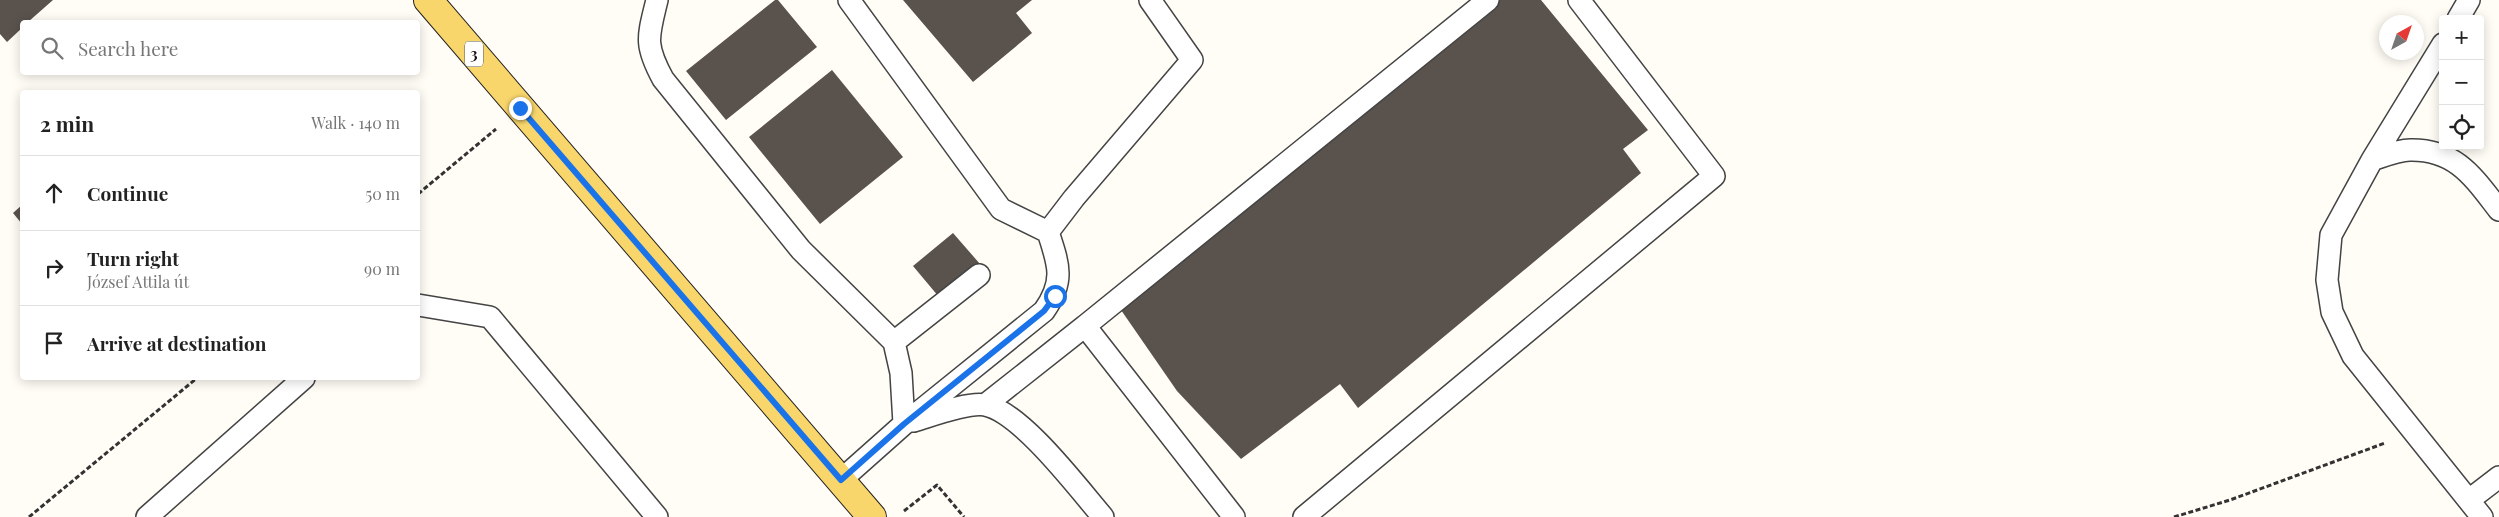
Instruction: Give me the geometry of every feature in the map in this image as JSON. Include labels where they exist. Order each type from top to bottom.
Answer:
[{"type":"main road","name":"3","points":[[428,0],[872,517]]},
{"type":"lane","points":[[658,0],[648,39],[654,62],[663,80],[801,250],[894,342],[901,374],[904,424]]},
{"type":"lane","points":[[841,480],[904,424],[1044,311],[1055,296],[1059,280],[1058,262],[1048,232],[1001,209],[849,0]]},
{"type":"lane","points":[[1048,232],[1074,198],[1192,60],[1150,0]]},
{"type":"lane","points":[[984,405],[1085,326],[1488,0]]},
{"type":"lane","points":[[1304,517],[1714,176],[1579,0]]},
{"type":"lane","points":[[2460,15],[2469,0]]},
{"type":"lane","points":[[2439,51],[2372,160],[2331,234],[2327,280],[2332,312],[2354,356],[2482,517]]},
{"type":"lane","points":[[2372,160],[2409,150],[2436,153],[2463,166],[2499,210]]},
{"type":"lane","points":[[894,342],[978,275]]},
{"type":"lane","points":[[420,305],[490,317],[657,517]]},
{"type":"lane","points":[[1085,326],[1234,517]]},
{"type":"lane","points":[[147,517],[302,380]]},
{"type":"lane","points":[[904,424],[957,408],[984,405],[1012,418],[1032,435],[1103,517]]},
{"type":"lane","points":[[2468,500],[2499,477]]},
{"type":"path","points":[[420,192],[520,108]]},
{"type":"path","points":[[29,517],[195,380]]},
{"type":"path","points":[[2174,517],[2230,500],[2386,443],[2430,451]]},
{"type":"path","points":[[897,517],[937,485],[964,517]]},
{"type":"building","points":[[0,0],[53,0],[30,20],[20,20],[20,30],[7,42],[0,34]]},
{"type":"building","points":[[775,0],[778,0],[817,47],[726,120],[686,71]]},
{"type":"building","points":[[903,0],[1032,0],[1016,13],[1032,33],[973,82]]},
{"type":"building","points":[[1496,0],[1541,0],[1648,130],[1623,149],[1641,173],[1358,408],[1340,384],[1241,459],[1177,391],[1121,310]]},
{"type":"building","points":[[832,70],[903,157],[820,224],[749,137]]},
{"type":"building","points":[[20,207],[20,222],[13,213]]},
{"type":"building","points":[[953,233],[980,264],[939,297],[913,266]]},
{"type":"route","points":[[520,108],[841,480],[904,424],[1044,311],[1055,296]]}]
